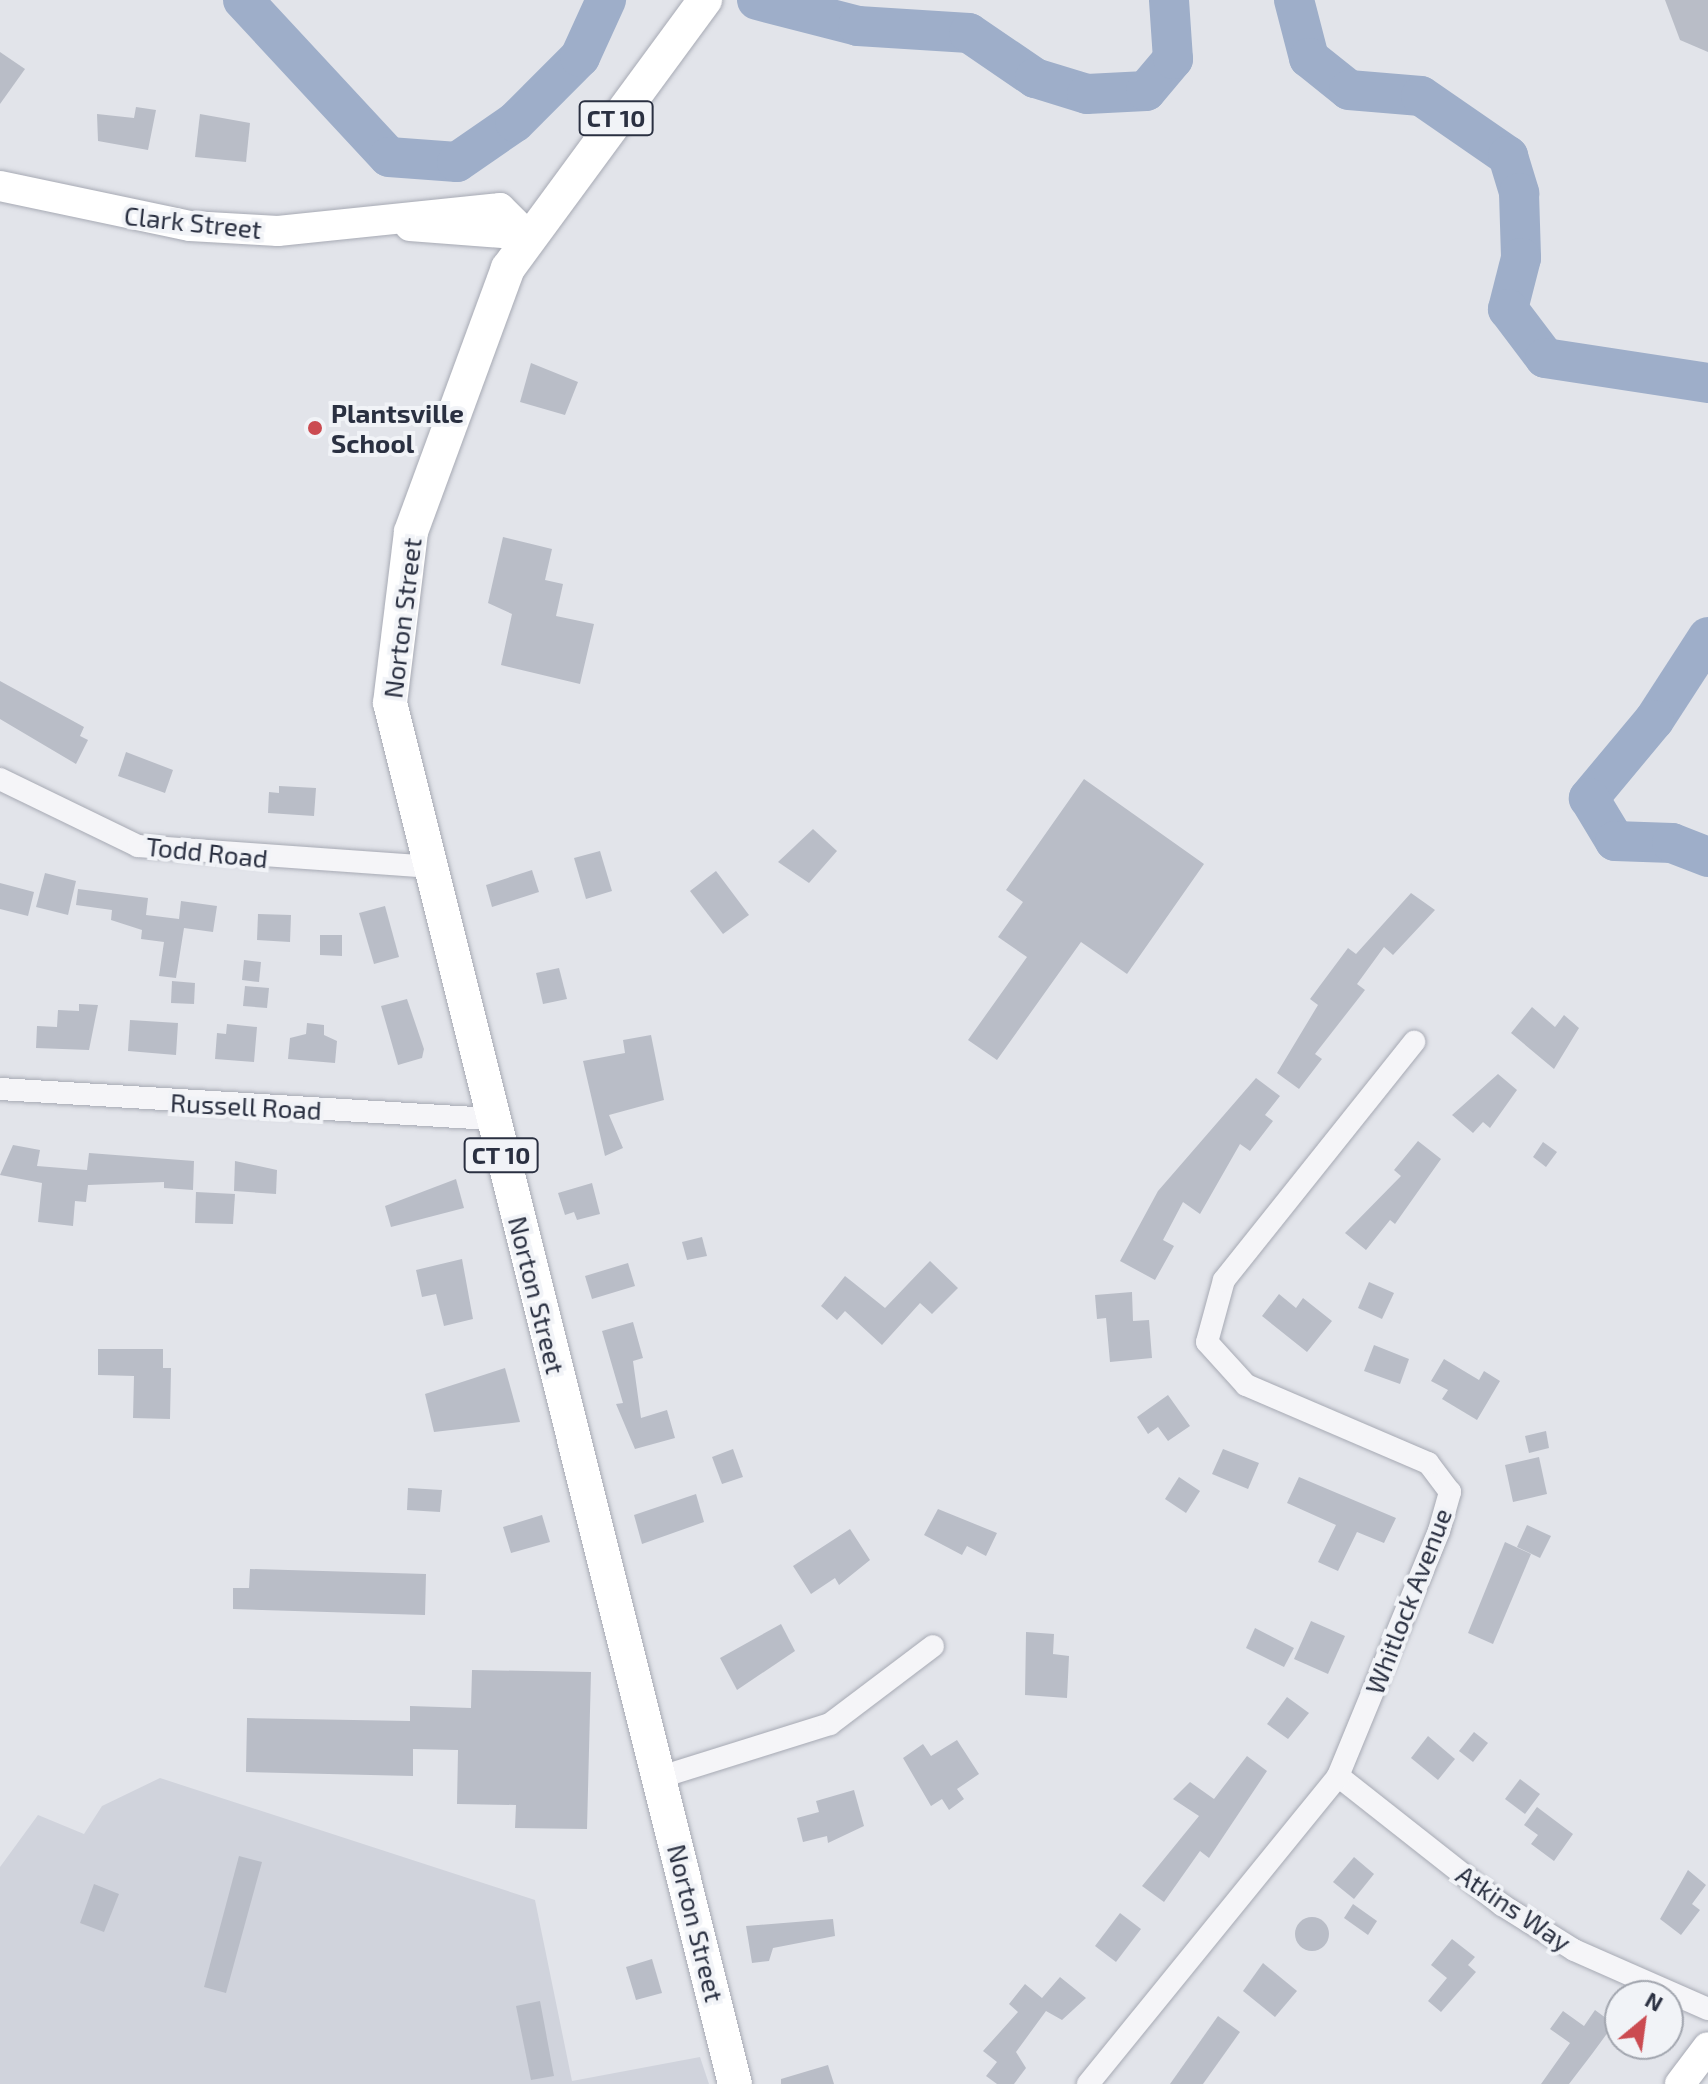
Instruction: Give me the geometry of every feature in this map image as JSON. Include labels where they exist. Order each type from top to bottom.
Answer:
[{"type":"highway","name":"CT 10","points":[[527,235],[705,1]]},
{"type":"highway","name":"Norton Street","points":[[527,235],[411,532],[390,703],[428,867],[661,1777],[735,2084]]},
{"type":"main road","name":"Clark Street","points":[[0,186],[190,226],[278,231],[388,223],[527,235]]},
{"type":"main road","points":[[1680,2084],[1708,2047]]},
{"type":"street","name":"Todd Road","points":[[0,779],[138,846],[428,867]]},
{"type":"street","name":"Whitlock Avenue","points":[[1088,2084],[1338,1776],[1450,1492],[1428,1463],[1246,1385],[1207,1342],[1224,1280],[1414,1042]]},
{"type":"street","name":"Russell Road","points":[[0,1089],[492,1119]]},
{"type":"street","points":[[661,1777],[830,1724],[933,1646]]},
{"type":"street","name":"Atkins Way","points":[[1338,1776],[1514,1913],[1574,1950],[1708,2009]]},
{"type":"shaded area","points":[[160,1778],[535,1900],[572,2081],[700,2057],[709,2084],[0,2084],[0,1867],[38,1815],[84,1834],[102,1806]]},
{"type":"building","points":[[1665,0],[1708,0],[1708,52],[1680,40]]},
{"type":"building","points":[[0,52],[25,69],[0,104]]},
{"type":"building","points":[[136,107],[156,110],[148,150],[98,141],[97,114],[134,118]]},
{"type":"building","points":[[200,114],[250,123],[246,162],[195,157]]},
{"type":"building","points":[[531,363],[578,382],[565,415],[520,402]]},
{"type":"building","points":[[503,537],[552,549],[545,580],[563,584],[556,616],[594,624],[580,684],[501,665],[512,614],[488,603]]},
{"type":"building","points":[[0,681],[84,727],[80,736],[88,740],[76,764],[0,719]]},
{"type":"building","points":[[126,752],[173,770],[165,793],[118,776]]},
{"type":"building","points":[[1084,779],[1204,864],[1127,974],[1081,942],[997,1060],[968,1040],[1027,957],[998,937],[1023,902],[1006,890]]},
{"type":"building","points":[[279,786],[316,788],[314,816],[268,813],[269,792],[279,793]]},
{"type":"building","points":[[813,829],[837,851],[809,883],[778,862]]},
{"type":"building","points":[[600,851],[612,891],[586,899],[574,858]]},
{"type":"building","points":[[532,870],[539,892],[492,907],[486,885]]},
{"type":"building","points":[[716,871],[749,915],[723,934],[690,891]]},
{"type":"building","points":[[45,873],[76,881],[68,915],[36,907]]},
{"type":"building","points":[[0,883],[34,892],[28,916],[0,909]]},
{"type":"building","points":[[78,889],[148,898],[146,915],[179,919],[181,901],[217,906],[213,932],[184,928],[176,978],[159,976],[164,942],[141,939],[142,930],[111,920],[112,910],[76,905]]},
{"type":"building","points":[[1411,893],[1435,910],[1393,955],[1384,947],[1357,984],[1365,990],[1315,1054],[1322,1059],[1299,1089],[1277,1073],[1318,1005],[1310,999],[1348,948],[1356,954]]},
{"type":"building","points":[[385,906],[399,957],[374,964],[359,913]]},
{"type":"building","points":[[258,914],[291,915],[290,942],[257,940]]},
{"type":"building","points":[[320,935],[342,935],[342,956],[320,955]]},
{"type":"building","points":[[244,960],[261,962],[259,982],[242,980]]},
{"type":"building","points":[[559,968],[567,999],[543,1004],[536,973]]},
{"type":"building","points":[[172,981],[195,983],[194,1004],[171,1003]]},
{"type":"building","points":[[245,986],[269,988],[267,1008],[243,1006]]},
{"type":"building","points":[[407,999],[424,1049],[422,1058],[398,1065],[381,1006]]},
{"type":"building","points":[[79,1004],[98,1005],[89,1050],[36,1048],[37,1026],[57,1027],[58,1010],[79,1011]]},
{"type":"building","points":[[1532,1007],[1555,1027],[1564,1015],[1579,1028],[1554,1069],[1511,1033]]},
{"type":"building","points":[[130,1020],[178,1023],[176,1055],[128,1051]]},
{"type":"building","points":[[307,1023],[324,1025],[324,1035],[337,1041],[335,1063],[288,1059],[290,1038],[306,1034]]},
{"type":"building","points":[[227,1024],[257,1027],[254,1062],[215,1059],[217,1033],[226,1034]]},
{"type":"building","points":[[651,1035],[664,1100],[609,1115],[623,1148],[605,1156],[583,1061],[625,1053],[623,1040]]},
{"type":"building","points":[[1498,1074],[1517,1090],[1490,1128],[1483,1122],[1473,1133],[1452,1115]]},
{"type":"building","points":[[1256,1078],[1280,1096],[1265,1115],[1273,1121],[1250,1151],[1240,1144],[1200,1214],[1183,1202],[1163,1240],[1174,1246],[1155,1280],[1120,1261],[1158,1191]]},
{"type":"building","points":[[1418,1141],[1441,1159],[1395,1224],[1390,1220],[1366,1250],[1345,1233],[1401,1176],[1394,1170]]},
{"type":"building","points":[[1543,1142],[1557,1152],[1546,1167],[1533,1157]]},
{"type":"building","points":[[13,1145],[40,1150],[37,1166],[87,1170],[89,1153],[194,1161],[193,1190],[164,1188],[164,1182],[88,1185],[86,1202],[75,1201],[73,1226],[38,1222],[42,1183],[0,1175]]},
{"type":"building","points":[[235,1161],[277,1170],[276,1194],[234,1191]]},
{"type":"building","points":[[456,1179],[464,1208],[391,1227],[385,1206]]},
{"type":"building","points":[[592,1183],[600,1214],[577,1220],[574,1212],[565,1215],[558,1193]]},
{"type":"building","points":[[196,1192],[235,1194],[233,1224],[195,1223]]},
{"type":"building","points":[[702,1237],[707,1256],[687,1260],[682,1242]]},
{"type":"building","points":[[462,1259],[473,1319],[444,1326],[436,1294],[422,1297],[416,1270]]},
{"type":"building","points":[[930,1261],[958,1288],[932,1314],[920,1303],[882,1345],[845,1311],[837,1320],[821,1306],[845,1276],[885,1308]]},
{"type":"building","points":[[628,1263],[635,1286],[592,1299],[585,1276]]},
{"type":"building","points":[[1369,1282],[1394,1293],[1382,1319],[1358,1308]]},
{"type":"building","points":[[1132,1292],[1133,1321],[1149,1320],[1152,1358],[1110,1362],[1106,1318],[1097,1319],[1095,1295]]},
{"type":"building","points":[[1279,1294],[1296,1308],[1303,1298],[1332,1321],[1307,1352],[1262,1316]]},
{"type":"building","points":[[633,1322],[643,1358],[633,1361],[641,1418],[667,1410],[675,1438],[635,1449],[616,1404],[623,1403],[602,1331]]},
{"type":"building","points":[[1374,1345],[1409,1359],[1400,1384],[1364,1371]]},
{"type":"building","points":[[98,1349],[163,1349],[163,1368],[171,1368],[170,1419],[133,1418],[134,1376],[98,1375]]},
{"type":"building","points":[[1444,1359],[1479,1380],[1484,1371],[1500,1381],[1477,1420],[1442,1399],[1448,1390],[1431,1381]]},
{"type":"building","points":[[505,1368],[520,1422],[434,1432],[425,1394]]},
{"type":"building","points":[[1168,1395],[1190,1426],[1168,1441],[1158,1427],[1148,1434],[1137,1417]]},
{"type":"building","points":[[1546,1431],[1549,1448],[1529,1453],[1525,1436]]},
{"type":"building","points":[[733,1449],[743,1477],[722,1484],[712,1457]]},
{"type":"building","points":[[1223,1449],[1259,1463],[1248,1489],[1212,1474]]},
{"type":"building","points":[[1539,1457],[1547,1494],[1513,1502],[1505,1465]]},
{"type":"building","points":[[1179,1477],[1200,1491],[1186,1513],[1165,1499]]},
{"type":"building","points":[[1299,1477],[1396,1518],[1384,1543],[1357,1532],[1338,1571],[1318,1562],[1336,1525],[1287,1503]]},
{"type":"building","points":[[408,1488],[442,1490],[440,1512],[407,1510]]},
{"type":"building","points":[[696,1494],[704,1522],[642,1544],[634,1515]]},
{"type":"building","points":[[938,1509],[997,1533],[986,1556],[967,1546],[962,1555],[924,1535]]},
{"type":"building","points":[[542,1515],[550,1542],[511,1553],[503,1527]]},
{"type":"building","points":[[1527,1525],[1551,1536],[1540,1558],[1517,1547]]},
{"type":"building","points":[[850,1529],[870,1560],[839,1585],[835,1578],[811,1594],[793,1566]]},
{"type":"building","points":[[1505,1542],[1531,1554],[1493,1644],[1468,1633]]},
{"type":"building","points":[[250,1569],[426,1574],[425,1615],[233,1609],[233,1588],[249,1588]]},
{"type":"building","points":[[1311,1621],[1345,1636],[1328,1674],[1294,1659]]},
{"type":"building","points":[[781,1624],[795,1651],[737,1690],[720,1658]]},
{"type":"building","points":[[1255,1628],[1294,1648],[1284,1667],[1246,1648]]},
{"type":"building","points":[[1026,1632],[1054,1634],[1053,1654],[1069,1656],[1067,1698],[1025,1695]]},
{"type":"building","points":[[472,1670],[591,1672],[587,1829],[515,1828],[516,1805],[457,1804],[458,1750],[413,1749],[413,1776],[246,1772],[247,1718],[410,1721],[410,1706],[471,1708]]},
{"type":"building","points":[[1287,1697],[1309,1713],[1288,1739],[1267,1724]]},
{"type":"building","points":[[1474,1732],[1488,1743],[1473,1762],[1459,1751]]},
{"type":"building","points":[[1428,1736],[1455,1759],[1438,1780],[1411,1758]]},
{"type":"building","points":[[957,1740],[979,1774],[957,1789],[964,1799],[949,1810],[942,1799],[931,1806],[903,1758],[923,1744],[931,1756]]},
{"type":"building","points":[[1247,1756],[1267,1771],[1209,1858],[1200,1851],[1164,1902],[1142,1886],[1199,1816],[1173,1799],[1190,1782],[1214,1799]]},
{"type":"building","points":[[1520,1779],[1540,1794],[1525,1814],[1505,1799]]},
{"type":"building","points":[[854,1790],[864,1826],[828,1843],[827,1836],[803,1842],[797,1818],[819,1812],[816,1801]]},
{"type":"building","points":[[1537,1807],[1573,1834],[1554,1861],[1531,1844],[1538,1835],[1524,1825]]},
{"type":"building","points":[[239,1856],[262,1862],[226,1993],[204,1987]]},
{"type":"building","points":[[1354,1857],[1374,1874],[1354,1899],[1333,1882]]},
{"type":"building","points":[[1688,1870],[1706,1885],[1692,1904],[1700,1910],[1681,1935],[1660,1919]]},
{"type":"building","points":[[94,1884],[119,1894],[104,1932],[80,1923]]},
{"type":"building","points":[[1353,1904],[1377,1921],[1368,1935],[1344,1918]]},
{"type":"building","points":[[1120,1913],[1141,1929],[1116,1962],[1095,1946]]},
{"type":"building","points":[[1312,1917],[1324,1922],[1329,1934],[1324,1946],[1312,1951],[1300,1946],[1295,1934],[1300,1922]]},
{"type":"building","points":[[833,1919],[835,1936],[773,1948],[769,1961],[752,1963],[746,1926]]},
{"type":"building","points":[[1452,1939],[1475,1957],[1468,1965],[1476,1972],[1441,2012],[1428,2001],[1447,1978],[1431,1965]]},
{"type":"building","points":[[652,1959],[662,1993],[636,2000],[626,1967]]},
{"type":"building","points":[[1263,1963],[1297,1991],[1275,2017],[1243,1991]]},
{"type":"building","points":[[1060,1977],[1086,1998],[1062,2020],[1046,2011],[1016,2052],[1026,2068],[1014,2084],[997,2084],[986,2076],[997,2062],[983,2051],[1018,2012],[1009,2004],[1025,1984],[1042,1998]]},
{"type":"building","points":[[540,2001],[554,2076],[531,2080],[516,2006]]},
{"type":"building","points":[[1595,2010],[1604,2017],[1604,2037],[1569,2084],[1541,2084],[1570,2043],[1550,2029],[1563,2011],[1584,2026]]},
{"type":"building","points":[[1218,2016],[1240,2032],[1203,2084],[1170,2084]]},
{"type":"building","points":[[828,2065],[834,2084],[781,2084],[781,2079]]},
{"type":"waterway","points":[[243,0],[389,157],[457,162],[515,122],[580,57],[606,0]]},
{"type":"waterway","points":[[757,0],[858,26],[969,33],[1035,78],[1087,94],[1146,91],[1173,59],[1169,0]]},
{"type":"waterway","points":[[1294,0],[1309,58],[1349,90],[1421,96],[1508,156],[1519,193],[1521,258],[1508,309],[1545,358],[1708,383]]},
{"type":"waterway","points":[[1708,637],[1654,720],[1589,798],[1615,841],[1672,843],[1708,857]]},
{"type":"place","name":"Plantsville School","points":[[315,428]]}]
